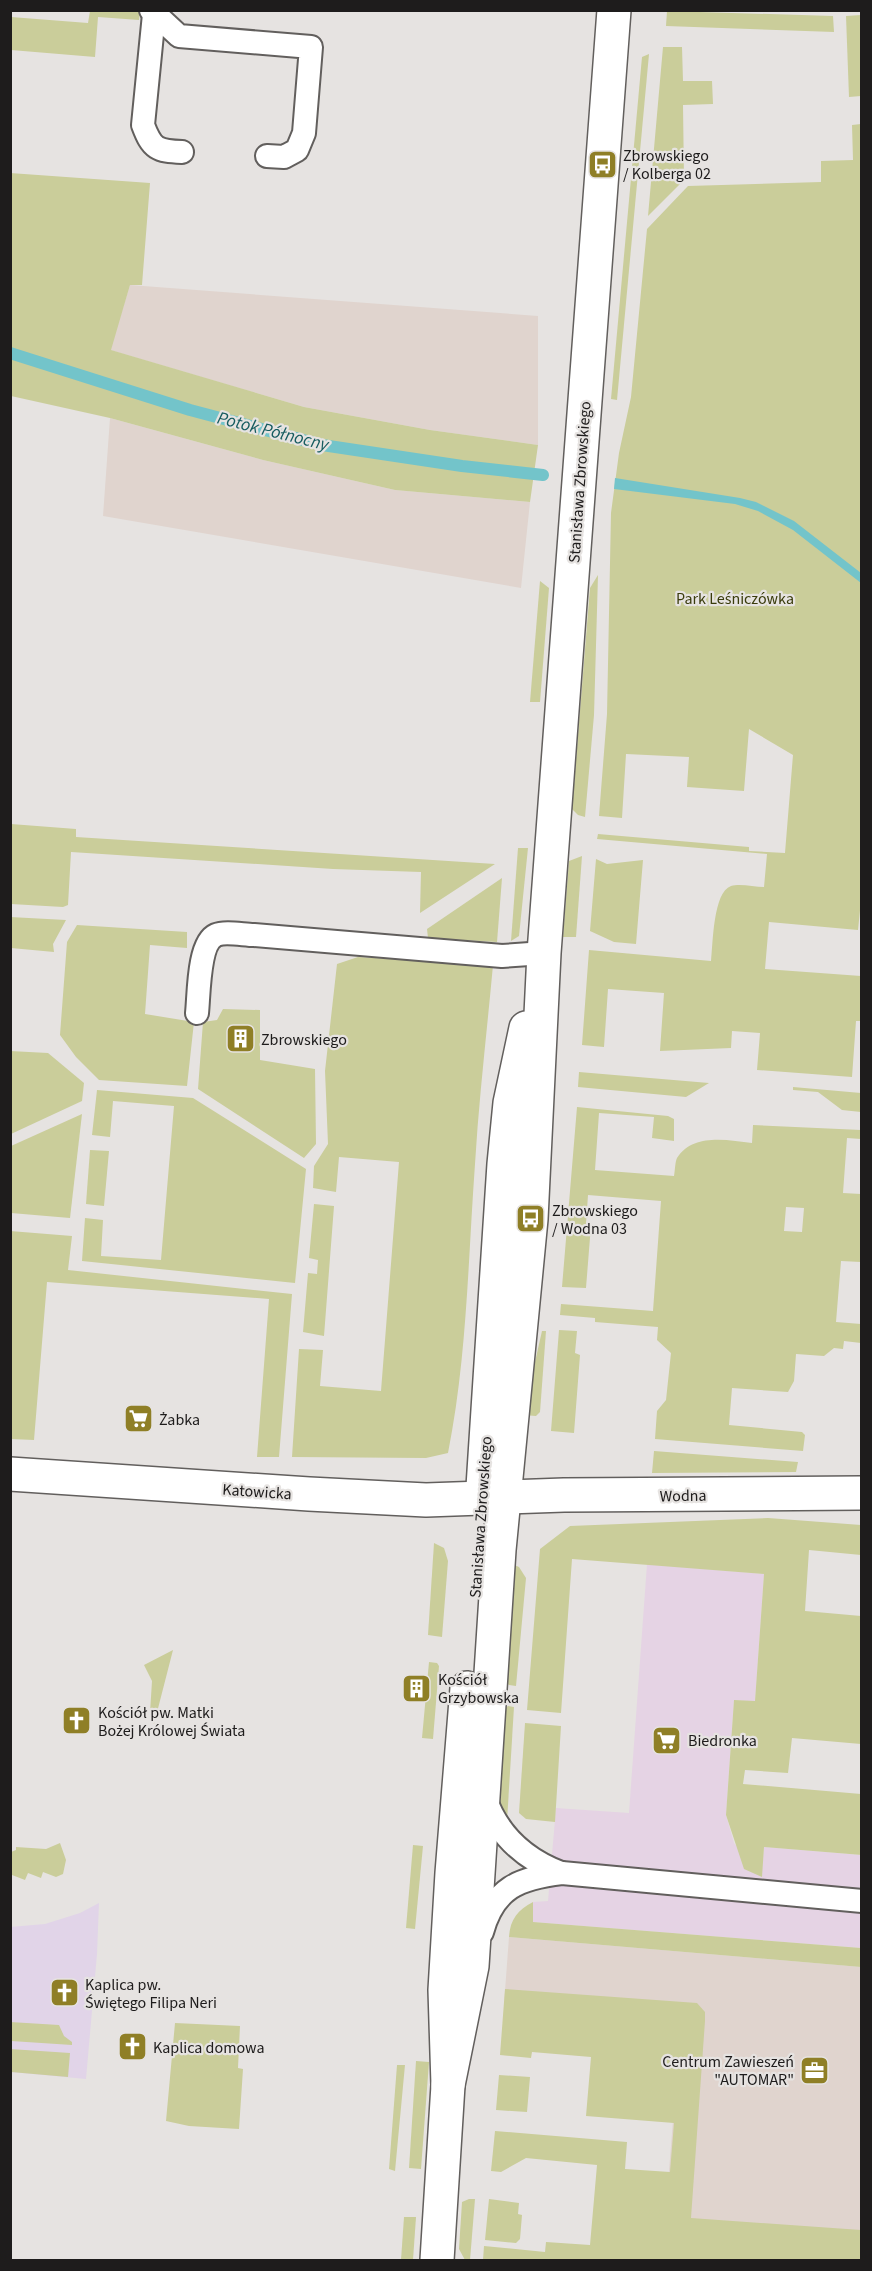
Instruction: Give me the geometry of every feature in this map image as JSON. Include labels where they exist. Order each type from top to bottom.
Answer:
[{"type":"street","name":"Stanisława Zbrowskiego","points":[[437,2260],[448,2085],[445,1990],[452,1873],[494,1497],[531,1219],[544,953],[615,10]]},
{"type":"street","name":"Katowicka","points":[[10,1474],[426,1500],[494,1497]]},
{"type":"street","name":"Wodna","points":[[494,1497],[861,1493]]},
{"type":"street","name":"Stanisława Zbrowskiego","points":[[448,2085],[472,1966],[483,1792],[494,1497]]},
{"type":"lane","points":[[152,12],[143,125],[149,140],[161,151],[182,152]]},
{"type":"lane","points":[[152,12],[179,36],[311,47],[304,133],[297,150],[284,158],[267,156]]},
{"type":"lane","points":[[197,1013],[202,960],[208,942],[216,935],[254,935],[502,956],[544,953]]},
{"type":"lane","points":[[483,1792],[492,1817],[507,1839],[527,1857],[544,1867],[562,1873],[861,1901]]},
{"type":"lane","points":[[472,1966],[487,1914],[496,1900],[526,1880],[562,1873]]},
{"type":"shaded area","points":[[130,285],[538,316],[538,445],[430,430],[304,407],[110,350]]},
{"type":"shaded area","points":[[110,418],[263,460],[395,490],[530,502],[521,588],[103,516]]},
{"type":"shaded area","points":[[647,1564],[764,1574],[755,1702],[734,1700],[726,1815],[734,1843],[761,1877],[764,1847],[861,1855],[861,1948],[533,1922],[533,1902],[548,1901],[556,1808],[629,1813]]},
{"type":"shaded area","points":[[99,1903],[86,2079],[11,2072],[10,1927],[45,1924],[80,1913]]},
{"type":"shaded area","points":[[509,1937],[861,1967],[861,2260],[662,2260],[681,2019],[504,2004]]},
{"type":"green space","points":[[90,11],[140,12],[139,20],[98,17],[95,57],[11,50],[11,17],[88,23]]},
{"type":"green space","points":[[667,11],[833,16],[834,32],[666,26]]},
{"type":"green space","points":[[861,15],[861,96],[849,97],[846,16]]},
{"type":"green space","points":[[663,47],[682,47],[683,81],[712,81],[713,104],[683,105],[684,180],[648,216]]},
{"type":"green space","points":[[649,54],[617,400],[611,399],[642,57]]},
{"type":"green space","name":"Park Leśniczówka","points":[[861,124],[862,891],[858,930],[769,922],[765,969],[861,976],[861,1021],[856,1021],[852,1077],[757,1070],[760,1033],[732,1031],[731,1048],[660,1051],[664,993],[608,989],[604,1047],[582,1045],[589,950],[711,961],[717,908],[725,890],[735,885],[764,887],[767,854],[597,839],[598,834],[749,847],[749,851],[785,853],[793,755],[749,729],[744,791],[687,787],[689,757],[626,754],[622,818],[599,816],[607,714],[611,513],[619,453],[631,397],[647,229],[688,186],[821,182],[821,161],[853,160],[852,125]]},
{"type":"green space","points":[[10,173],[150,183],[142,285],[130,285],[111,350],[304,407],[430,430],[538,445],[530,502],[395,490],[263,460],[110,418],[11,396]]},
{"type":"green space","points":[[598,575],[594,715],[585,817],[578,815],[572,809],[590,588]]},
{"type":"green space","points":[[540,581],[549,588],[540,702],[530,702]]},
{"type":"green space","points":[[11,824],[76,829],[76,837],[495,864],[420,913],[421,872],[333,869],[71,852],[68,905],[63,907],[11,904]]},
{"type":"green space","points":[[518,848],[528,848],[519,936],[511,941]]},
{"type":"green space","points":[[582,856],[576,937],[563,937],[569,861]]},
{"type":"green space","points":[[596,859],[607,864],[643,860],[636,944],[614,942],[590,931]]},
{"type":"green space","points":[[502,878],[497,942],[428,938],[427,929]]},
{"type":"green space","points":[[10,917],[66,920],[53,944],[54,952],[11,948]]},
{"type":"green space","points":[[77,925],[187,932],[187,948],[150,945],[145,1014],[194,1022],[187,1086],[99,1080],[76,1057],[60,1035],[67,942]]},
{"type":"green space","points":[[358,957],[493,965],[479,1114],[459,1381],[448,1453],[426,1458],[292,1457],[299,1349],[323,1350],[320,1386],[381,1391],[399,1162],[339,1157],[336,1192],[313,1188],[314,1166],[328,1144],[325,1071],[337,964]]},
{"type":"green space","points":[[223,1009],[260,1010],[260,1060],[315,1069],[316,1144],[304,1158],[198,1089],[203,1022],[217,1020]]},
{"type":"green space","points":[[10,1051],[48,1053],[84,1083],[82,1101],[11,1134]]},
{"type":"green space","points":[[579,1072],[709,1083],[686,1097],[578,1087]]},
{"type":"green space","points":[[793,1087],[861,1093],[861,1112],[842,1110],[818,1092],[793,1090]]},
{"type":"green space","points":[[97,1090],[193,1098],[306,1169],[295,1283],[82,1261],[85,1218],[103,1220],[101,1256],[161,1260],[174,1106],[113,1101],[110,1137],[92,1135]]},
{"type":"green space","points":[[577,1107],[668,1116],[674,1119],[674,1141],[652,1138],[654,1117],[599,1113],[595,1170],[674,1176],[677,1158],[684,1150],[701,1141],[752,1143],[753,1125],[861,1130],[861,1139],[847,1138],[843,1193],[861,1194],[861,1262],[841,1261],[836,1322],[861,1324],[861,1343],[844,1341],[843,1349],[834,1348],[824,1356],[796,1354],[794,1381],[788,1392],[732,1388],[729,1425],[802,1432],[805,1435],[803,1451],[655,1439],[657,1411],[666,1400],[671,1353],[657,1340],[658,1327],[595,1322],[595,1318],[560,1315],[561,1304],[653,1311],[661,1201],[588,1195],[586,1224],[591,1225],[586,1288],[562,1287]],"holes":[[[786,1207],[804,1208],[802,1232],[784,1231]]]},
{"type":"green space","points":[[82,1114],[70,1218],[11,1213],[11,1146]]},
{"type":"green space","points":[[90,1150],[109,1151],[104,1206],[86,1204]]},
{"type":"green space","points":[[314,1204],[334,1206],[324,1336],[303,1332],[308,1273],[317,1274],[318,1260],[309,1258]]},
{"type":"green space","points":[[10,1231],[72,1236],[68,1270],[292,1294],[279,1457],[257,1457],[269,1299],[47,1282],[34,1440],[11,1439]]},
{"type":"green space","points":[[559,1330],[577,1331],[575,1353],[580,1355],[574,1433],[551,1431]]},
{"type":"green space","points":[[542,1331],[546,1331],[540,1412],[536,1416],[523,1415]]},
{"type":"green space","points":[[654,1451],[798,1462],[796,1472],[652,1473]]},
{"type":"green space","points":[[768,1518],[861,1525],[861,1555],[809,1550],[805,1611],[861,1616],[861,1744],[792,1738],[788,1773],[745,1770],[743,1784],[861,1794],[862,1855],[764,1847],[762,1877],[744,1869],[726,1815],[734,1700],[755,1701],[764,1574],[572,1559],[561,1713],[527,1710],[540,1549],[570,1526]]},
{"type":"green space","points":[[434,1543],[444,1548],[448,1561],[442,1637],[428,1635]]},
{"type":"green space","points":[[512,1564],[519,1567],[526,1578],[516,1686],[509,1685],[503,1680]]},
{"type":"green space","points":[[173,1650],[154,1724],[150,1713],[152,1681],[144,1665]]},
{"type":"green space","points":[[429,1662],[437,1663],[439,1666],[433,1739],[422,1738]]},
{"type":"green space","points":[[508,1706],[514,1707],[507,1821],[495,1797],[501,1712]]},
{"type":"green space","points":[[525,1723],[561,1726],[555,1822],[526,1819],[519,1813]]},
{"type":"green space","points":[[60,1843],[66,1860],[63,1874],[56,1877],[43,1872],[41,1878],[28,1873],[25,1880],[12,1875],[11,1879],[11,1852],[16,1850],[16,1847],[46,1849]]},
{"type":"green space","points":[[413,1845],[423,1846],[415,1929],[406,1928]]},
{"type":"green space","points":[[533,1902],[533,1922],[861,1948],[861,1967],[509,1937],[511,1925],[516,1916]]},
{"type":"green space","points":[[505,1989],[697,2003],[705,2012],[705,2021],[691,2218],[861,2230],[861,2260],[483,2260],[484,2246],[545,2252],[546,2242],[590,2245],[597,2165],[526,2158],[501,2172],[491,2171],[495,2131],[627,2142],[625,2169],[670,2172],[674,2123],[586,2116],[591,2057],[532,2052],[531,2058],[500,2055]]},
{"type":"green space","points":[[10,2022],[59,2025],[64,2036],[72,2042],[72,2045],[11,2041]]},
{"type":"green space","points":[[175,2023],[240,2026],[238,2068],[243,2069],[239,2129],[189,2126],[166,2121]]},
{"type":"green space","points":[[10,2049],[70,2053],[68,2077],[11,2072]]},
{"type":"green space","points":[[416,2061],[429,2062],[421,2169],[409,2168]]},
{"type":"green space","points":[[397,2065],[405,2065],[395,2171],[389,2169]]},
{"type":"green space","points":[[499,2075],[530,2077],[527,2112],[496,2110]]},
{"type":"green space","points":[[475,2199],[470,2260],[465,2260],[459,2249],[462,2202]]},
{"type":"green space","points":[[489,2199],[519,2203],[518,2214],[522,2215],[520,2239],[516,2243],[485,2240]]},
{"type":"green space","points":[[404,2217],[416,2217],[413,2260],[401,2260]]},
{"type":"water","points":[[615,478],[756,502],[794,521],[861,573],[861,583],[793,530],[758,511],[735,504],[614,489]]},
{"type":"waterway","name":"Potok Północny","points":[[10,353],[190,410],[322,445],[462,466],[543,475]]},
{"type":"place","name":"Zbrowskiego / Kolberga 02","points":[[602,164]]},
{"type":"place","name":"Zbrowskiego","points":[[240,1039]]},
{"type":"place","name":"Zbrowskiego / Wodna 03","points":[[531,1219]]},
{"type":"place","name":"Żabka","points":[[138,1419]]},
{"type":"place","name":"Kościół Grzybowska","points":[[417,1688]]},
{"type":"place","name":"Kościół pw. Matki Bożej Królowej Świata","points":[[77,1721]]},
{"type":"place","name":"Biedronka","points":[[667,1740]]},
{"type":"place","name":"Kaplica pw. Świętego Filipa Neri","points":[[64,1993]]},
{"type":"place","name":"Kaplica domowa","points":[[132,2047]]},
{"type":"place","name":"Centrum Zawieszeń \"AUTOMAR\"","points":[[815,2070]]}]
